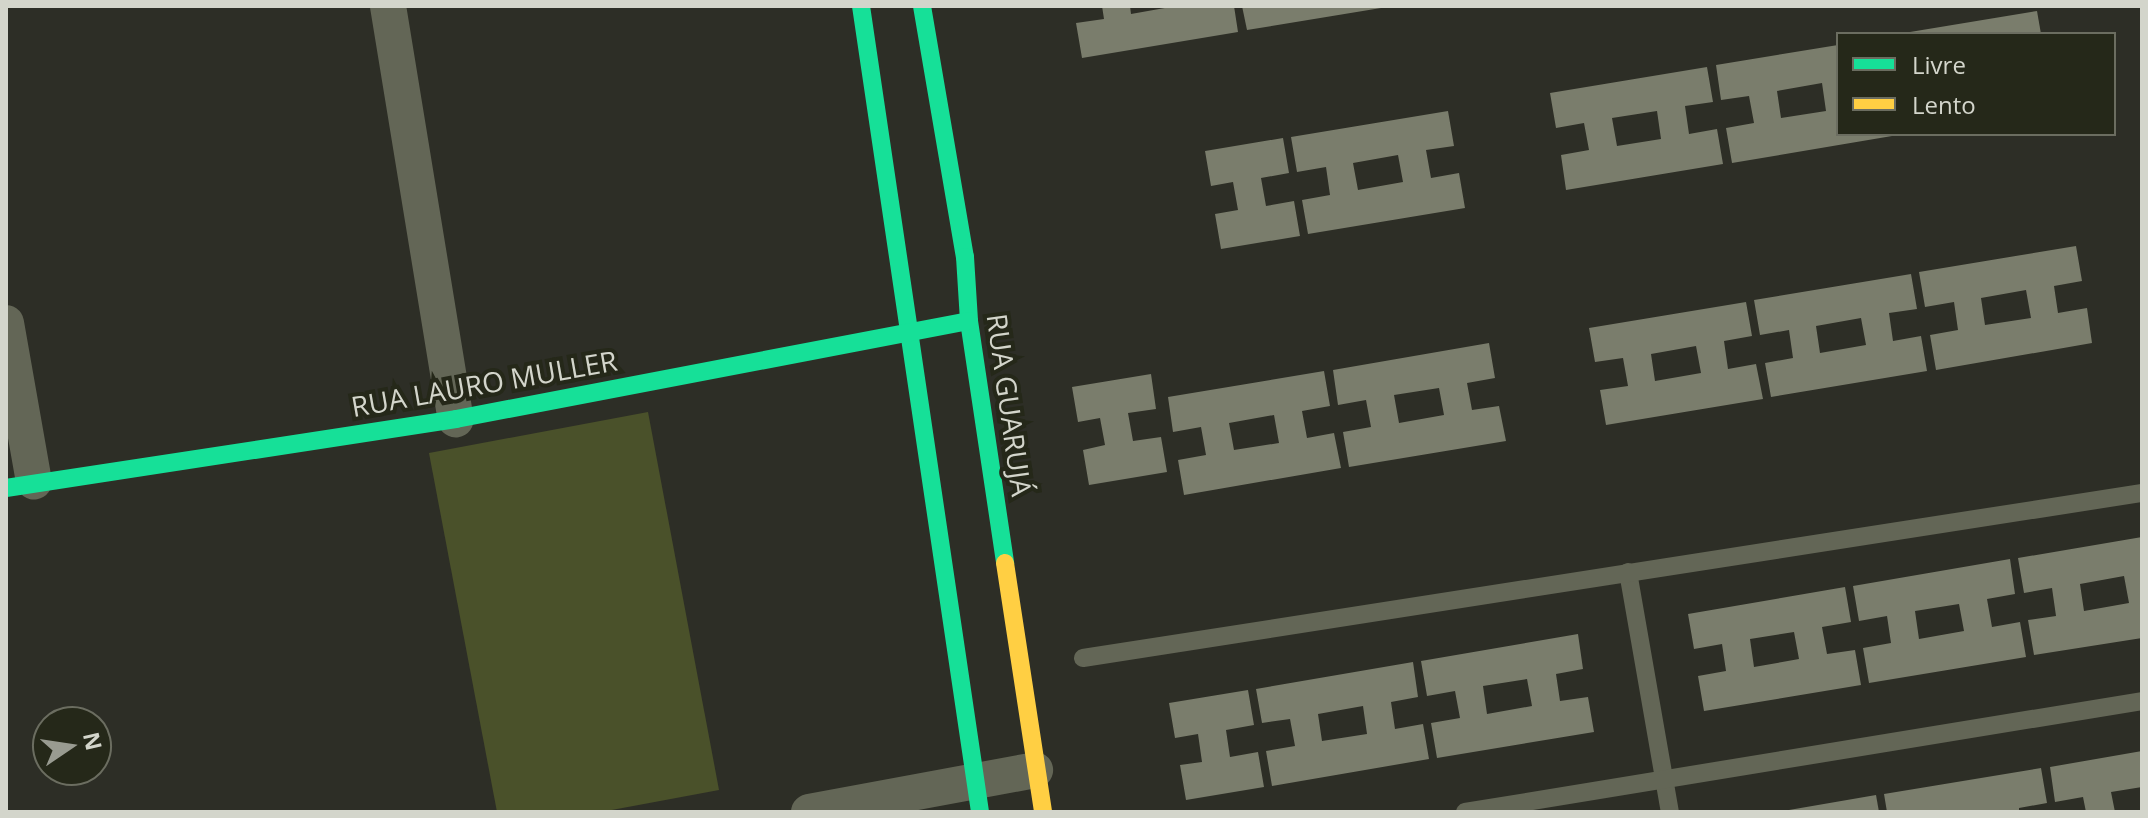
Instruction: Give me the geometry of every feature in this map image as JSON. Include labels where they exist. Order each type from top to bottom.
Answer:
[{"type":"street","points":[[388,6],[456,419]]},
{"type":"street","points":[[861,6],[978,797]]},
{"type":"street","name":"RUA GUARUJÁ","points":[[922,6],[965,257],[969,321],[1043,812]]},
{"type":"street","name":"RUA LAURO MULLER","points":[[20,485],[456,419],[969,321]]},
{"type":"street","points":[[6,323],[20,485]]},
{"type":"street","points":[[809,812],[978,797],[1035,770]]},
{"type":"lane","points":[[1083,658],[2142,493]]},
{"type":"lane","points":[[1628,572],[1670,812]]},
{"type":"lane","points":[[1465,812],[2142,701]]},
{"type":"green space","points":[[648,412],[719,790],[601,812],[497,812],[429,453]]},
{"type":"building","points":[[1102,6],[1130,6],[1131,14],[1176,6],[1234,6],[1238,32],[1082,58],[1076,23],[1104,19]]},
{"type":"building","points":[[1242,6],[1381,6],[1381,8],[1247,30]]},
{"type":"building","points":[[2037,11],[2041,32],[1910,32]]},
{"type":"building","points":[[1836,45],[1836,136],[1892,136],[1732,163],[1726,128],[1754,123],[1749,96],[1721,100],[1716,65]],"holes":[[[1822,83],[1826,111],[1781,118],[1777,91]]]},
{"type":"building","points":[[1707,67],[1713,102],[1685,106],[1689,134],[1717,129],[1723,164],[1566,190],[1561,155],[1589,150],[1584,123],[1556,128],[1550,93]],"holes":[[[1657,111],[1661,139],[1617,146],[1612,118]]]},
{"type":"building","points":[[1448,111],[1454,146],[1426,150],[1431,178],[1459,173],[1465,208],[1308,234],[1302,200],[1330,195],[1326,167],[1297,172],[1291,137]],"holes":[[[1398,155],[1403,182],[1358,190],[1353,163]]]},
{"type":"building","points":[[1283,138],[1289,173],[1261,178],[1266,206],[1294,201],[1300,236],[1221,249],[1215,214],[1238,210],[1233,182],[1211,186],[1205,151]]},
{"type":"building","points":[[2076,246],[2082,281],[2054,286],[2058,313],[2087,308],[2092,343],[1936,370],[1930,335],[1958,330],[1954,302],[1925,307],[1919,272]],"holes":[[[2026,290],[2031,318],[1985,325],[1981,298]]]},
{"type":"building","points":[[1911,274],[1917,309],[1889,313],[1893,341],[1921,336],[1927,371],[1771,397],[1765,363],[1793,358],[1789,330],[1760,335],[1754,300]],"holes":[[[1861,318],[1866,345],[1820,353],[1816,326]]]},
{"type":"building","points":[[1746,302],[1752,336],[1724,341],[1728,369],[1756,364],[1763,399],[1606,425],[1600,390],[1628,386],[1623,358],[1595,362],[1589,328]],"holes":[[[1696,346],[1701,373],[1655,381],[1651,354]]]},
{"type":"building","points":[[1489,343],[1495,378],[1467,383],[1472,410],[1499,406],[1506,441],[1349,467],[1343,432],[1371,427],[1366,400],[1338,405],[1333,370]],"holes":[[[1439,388],[1444,415],[1399,423],[1394,395]]]},
{"type":"building","points":[[1324,371],[1330,406],[1302,411],[1307,438],[1334,433],[1341,468],[1184,495],[1178,460],[1206,455],[1201,427],[1173,432],[1168,397]],"holes":[[[1274,415],[1279,443],[1234,450],[1229,423]]]},
{"type":"building","points":[[1151,374],[1156,409],[1128,413],[1133,441],[1161,437],[1167,472],[1089,485],[1083,450],[1105,445],[1100,418],[1078,422],[1072,387]]},
{"type":"building","points":[[2142,537],[2142,638],[2034,655],[2028,620],[2056,616],[2052,588],[2024,593],[2018,558]],"holes":[[[2124,576],[2129,603],[2084,611],[2080,584]]]},
{"type":"building","points":[[2010,559],[2015,594],[1987,599],[1992,627],[2020,622],[2026,657],[1869,683],[1863,648],[1891,643],[1887,616],[1859,621],[1853,586]],"holes":[[[1959,604],[1964,631],[1919,639],[1915,611]]]},
{"type":"building","points":[[1845,587],[1851,622],[1822,627],[1827,654],[1855,650],[1861,685],[1704,711],[1698,676],[1726,671],[1722,644],[1694,649],[1688,614]],"holes":[[[1794,632],[1799,659],[1754,667],[1750,639]]]},
{"type":"building","points":[[1578,634],[1583,669],[1556,674],[1560,701],[1588,697],[1594,732],[1437,758],[1431,723],[1460,718],[1455,691],[1427,696],[1421,661]],"holes":[[[1527,679],[1532,706],[1487,714],[1483,686]]]},
{"type":"building","points":[[1413,662],[1418,697],[1391,702],[1395,729],[1423,724],[1429,759],[1272,786],[1266,751],[1295,746],[1290,719],[1262,723],[1256,689]],"holes":[[[1363,706],[1367,734],[1322,741],[1318,714]]]},
{"type":"building","points":[[1248,690],[1254,725],[1226,730],[1230,757],[1258,752],[1264,787],[1186,800],[1180,765],[1202,762],[1198,734],[1175,738],[1169,703]]},
{"type":"building","points":[[2142,751],[2142,787],[2111,792],[2115,812],[2086,812],[2083,797],[2055,802],[2050,767]]},
{"type":"building","points":[[2041,768],[2047,803],[2019,808],[2019,812],[1887,812],[1884,794]]},
{"type":"building","points":[[1876,795],[1879,812],[1789,812],[1789,810]]},
{"type":"traffic: fast","points":[[861,6],[980,812]]},
{"type":"traffic: fast","points":[[922,6],[965,257],[969,321],[1005,563]]},
{"type":"traffic: fast","points":[[6,488],[456,419],[969,321]]},
{"type":"traffic: slow","points":[[1005,563],[1043,812]]}]
